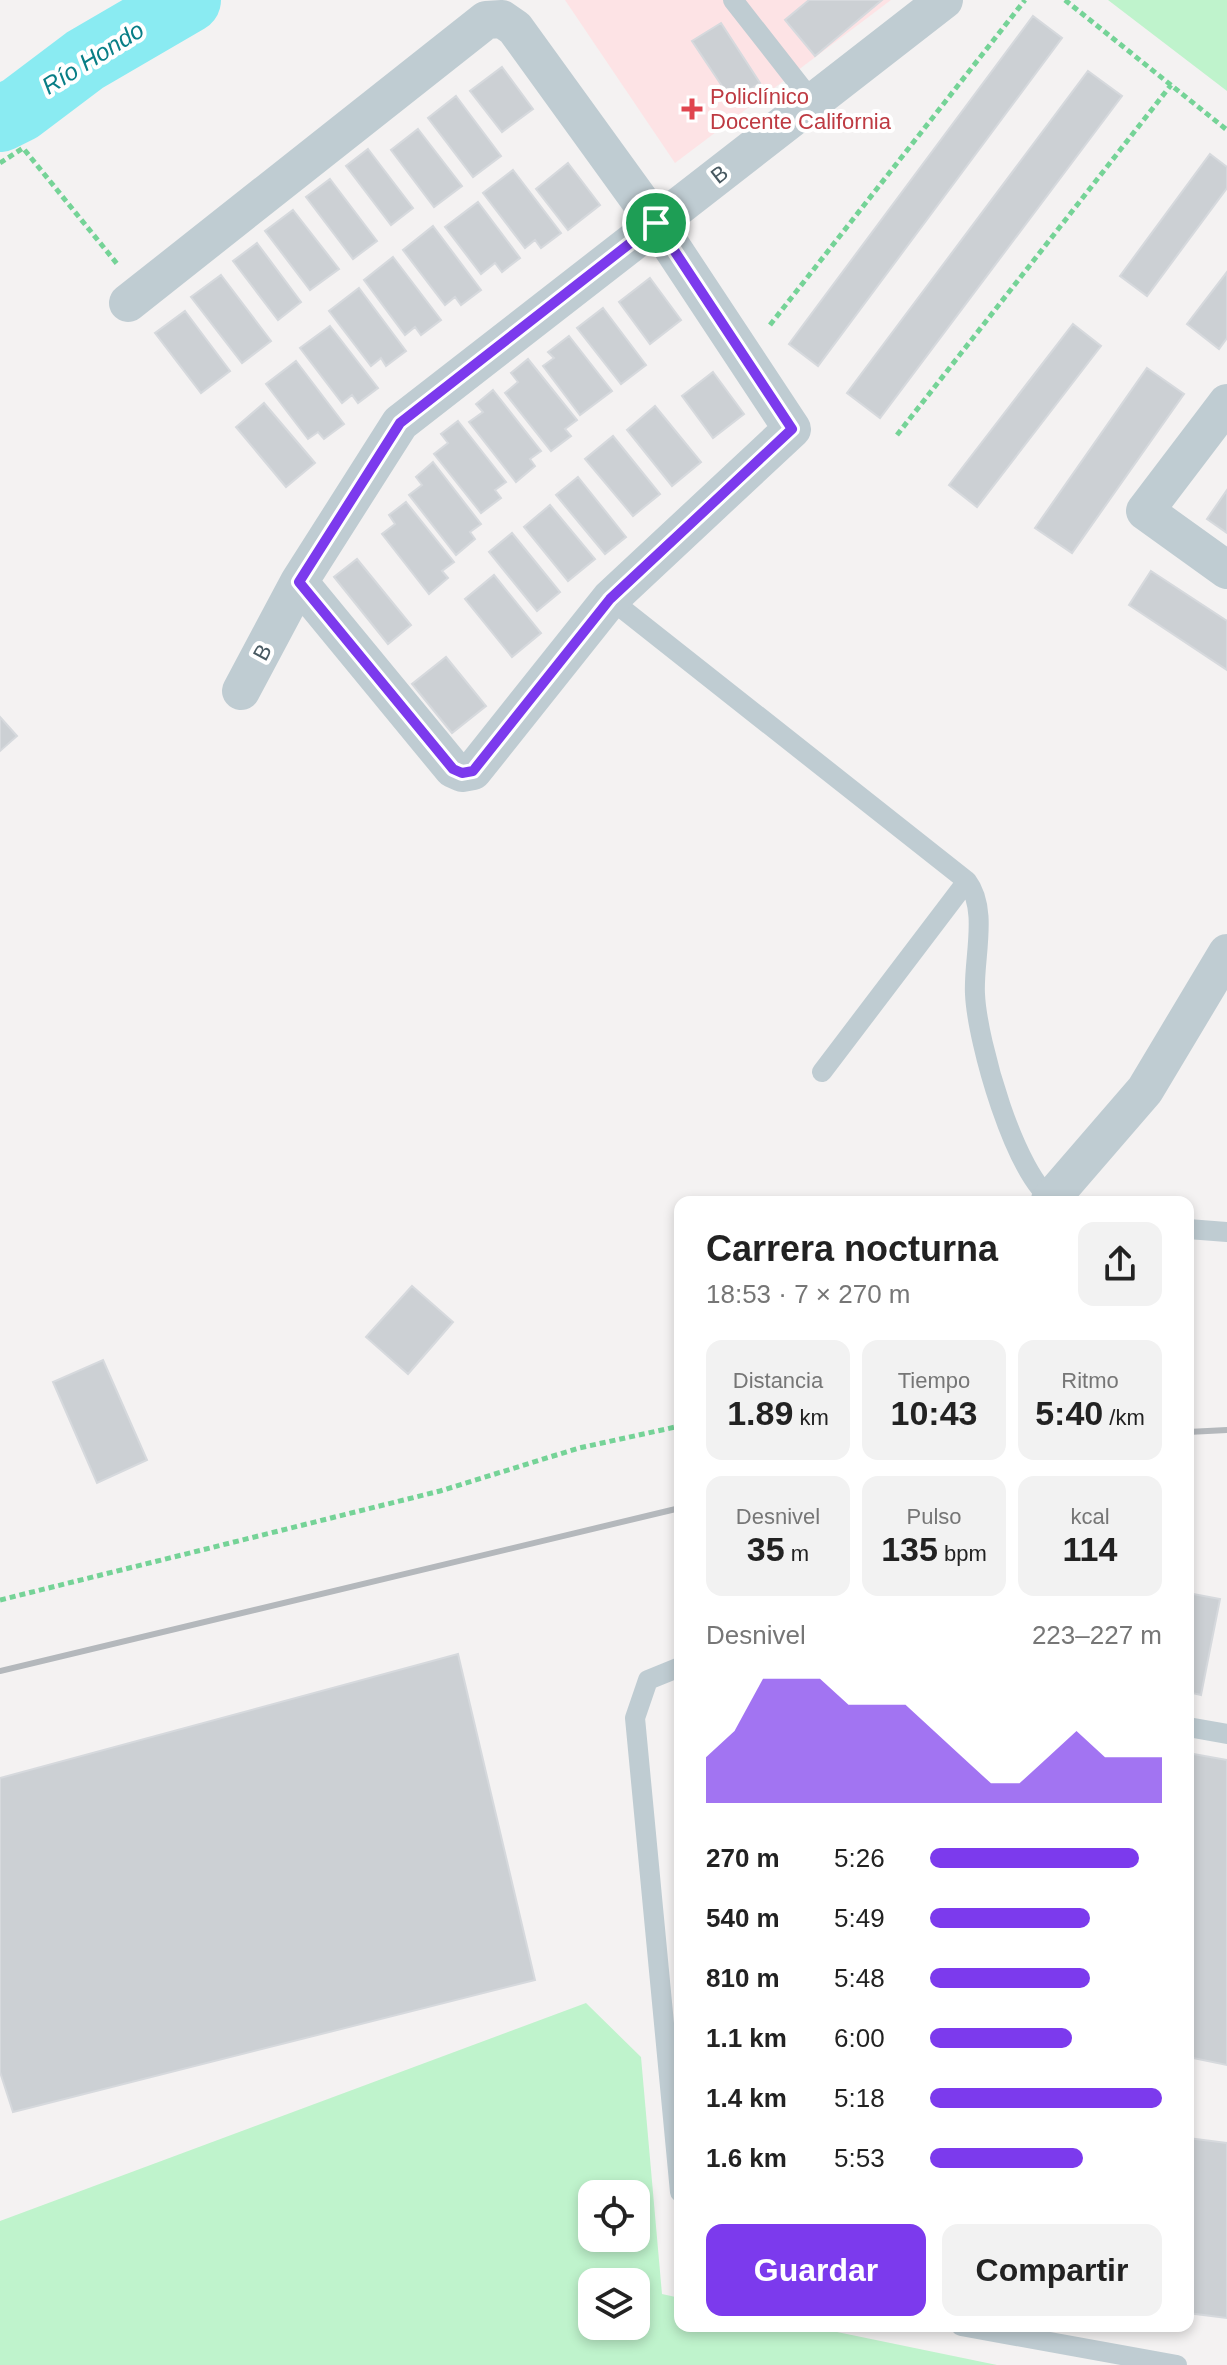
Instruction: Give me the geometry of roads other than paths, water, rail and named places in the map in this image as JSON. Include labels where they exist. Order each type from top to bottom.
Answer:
[{"type":"street","name":"B","points":[[241,691],[299,582],[400,423],[944,0]]},
{"type":"street","points":[[134,298],[486,20],[502,19],[515,28],[656,223],[792,429],[610,599],[473,771],[462,773],[453,769],[299,582]]},
{"type":"street","points":[[1227,403],[1145,511],[1227,570]]},
{"type":"street","points":[[1057,1196],[1145,1090],[1227,953]]},
{"type":"lane","points":[[733,0],[812,101]]},
{"type":"lane","points":[[610,599],[967,881],[978,902],[975,996],[981,1040],[1008,1127],[1032,1176],[1049,1196]]},
{"type":"lane","points":[[822,1072],[967,881]]},
{"type":"lane","points":[[1194,1229],[1227,1232]]},
{"type":"lane","points":[[674,1669],[648,1680],[635,1718],[674,2129]]},
{"type":"lane","points":[[1194,1728],[1227,1734]]},
{"type":"lane","points":[[994,2332],[1177,2365]]},
{"type":"waterway","name":"Río Hondo","points":[[0,119],[20,109],[85,60],[188,0]]},
{"type":"railway","points":[[1194,1432],[1227,1430]]},
{"type":"railway","points":[[0,1671],[674,1509]]},
{"type":"place","name":"Policlínico Docente California","points":[[692,109]]}]
